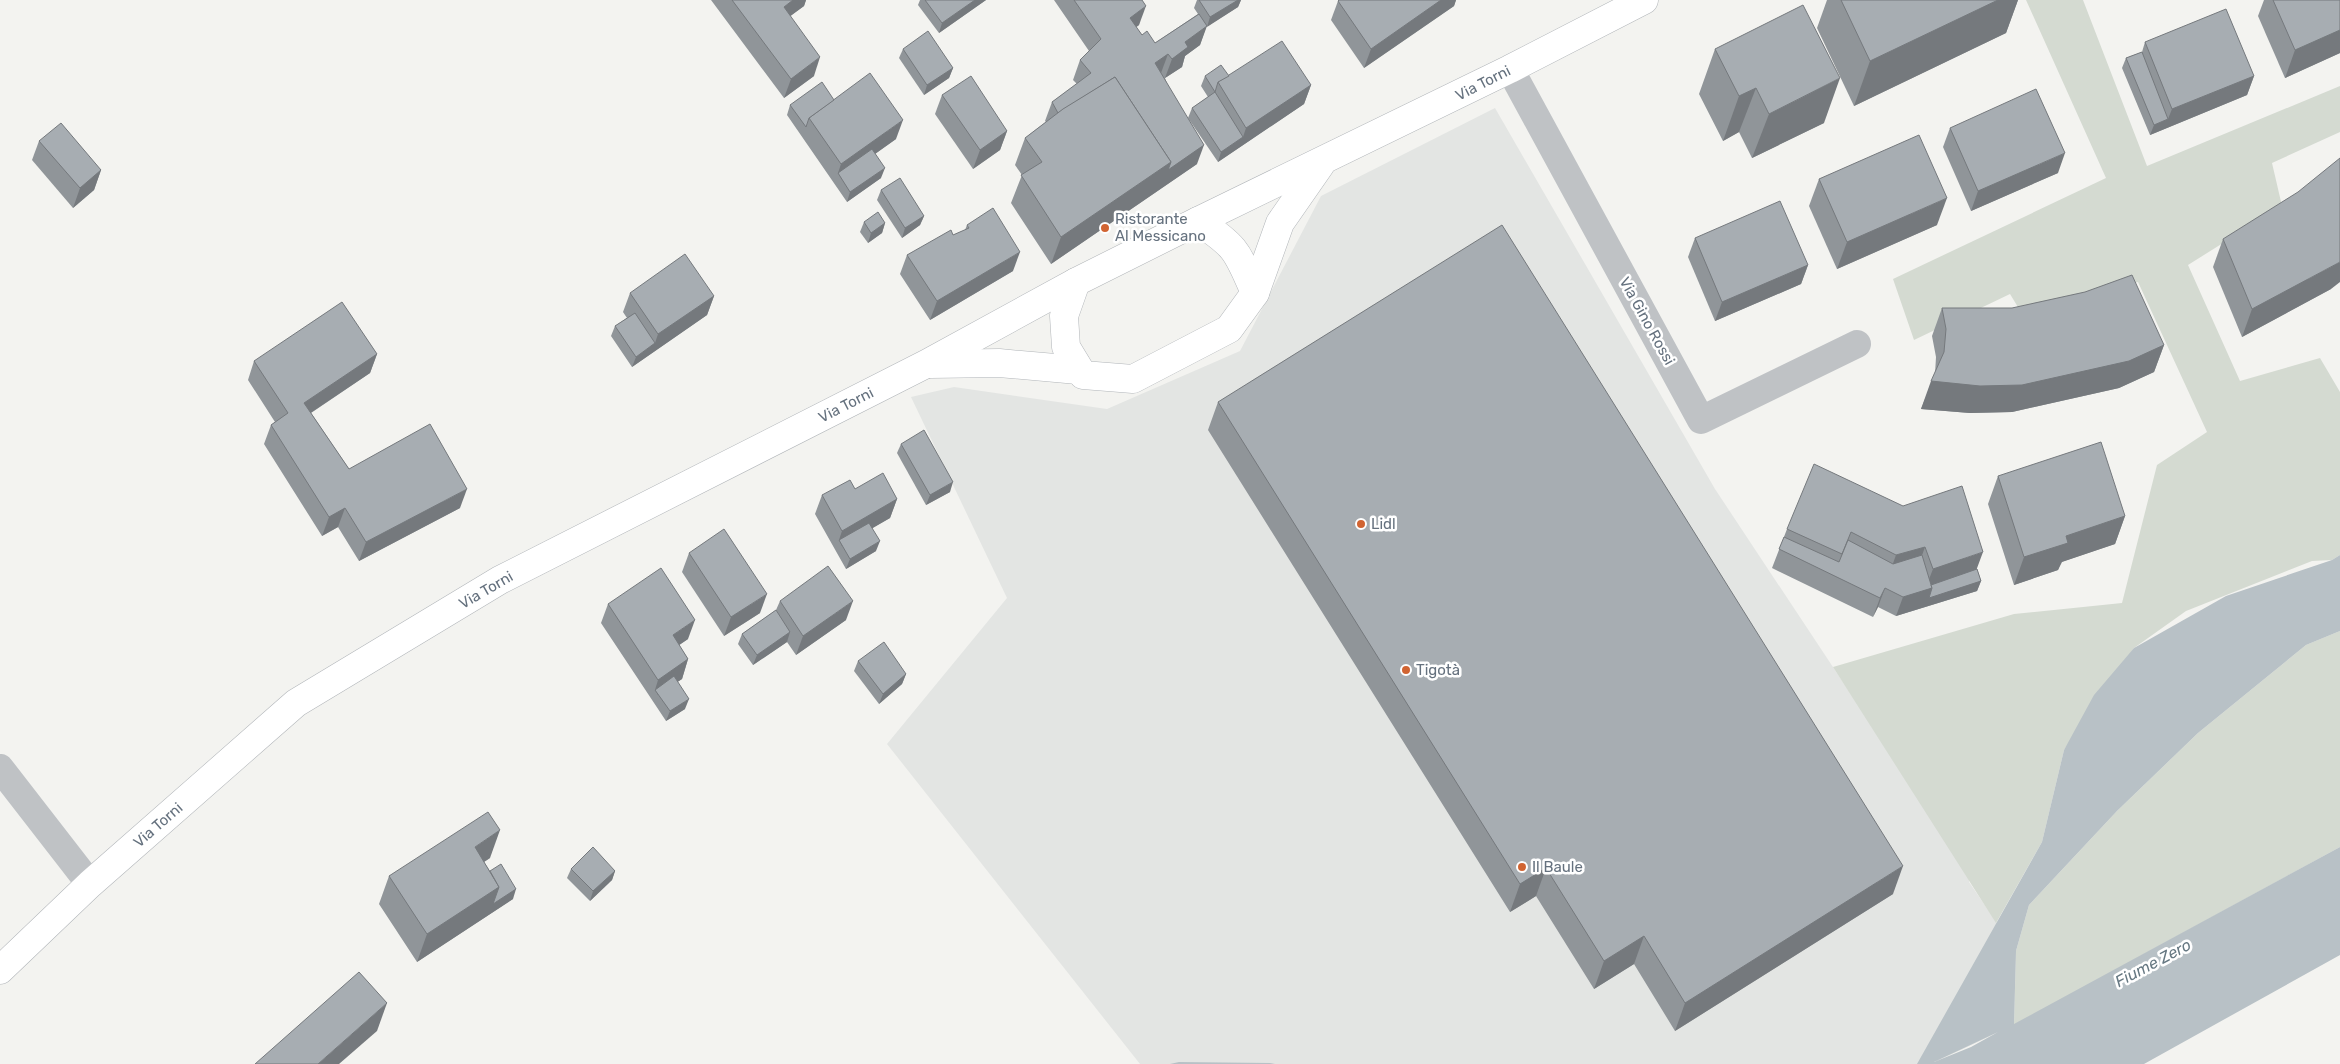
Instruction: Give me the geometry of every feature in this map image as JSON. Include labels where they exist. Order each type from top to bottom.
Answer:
[{"type":"main road","name":"Via Torni","points":[[0,970],[90,884],[296,703],[500,580],[926,364],[1076,282],[1510,70],[1644,0]]},
{"type":"main road","name":"Via Torni","points":[[926,364],[1000,363],[1078,370],[1083,375],[1133,378],[1229,329],[1255,293],[1280,223],[1322,163]]},
{"type":"main road","points":[[1198,221],[1227,240],[1238,253],[1255,293]]},
{"type":"main road","points":[[1076,282],[1064,316],[1066,347],[1078,370]]},
{"type":"street","name":"Via Gino Rossi","points":[[1510,70],[1701,420],[1857,344]]},
{"type":"street","points":[[0,768],[90,884]]},
{"type":"shaded area","points":[[2026,0],[2083,0],[2147,166],[2340,86],[2340,132],[2272,163],[2282,206],[2188,265],[2240,381],[2320,358],[2340,392],[2340,555],[2332,560],[2312,561],[2186,611],[2134,648],[2064,750],[2042,842],[1996,923],[1833,667],[2014,614],[2122,603],[2157,465],[2207,432],[2138,282],[2024,317],[2010,294],[1914,340],[1893,279],[2106,178]]},
{"type":"shaded area","points":[[1495,108],[1715,489],[1970,874],[1969,882],[2016,951],[2014,1025],[1931,1064],[1140,1064],[887,744],[1007,598],[911,397],[954,387],[1107,409],[1240,351],[1321,196]]},
{"type":"shaded area","points":[[2340,631],[2340,847],[2014,1025],[2016,951],[2029,905],[2117,811],[2198,733],[2306,645]]},
{"type":"water","name":"Fiume Zero","points":[[2340,555],[2340,631],[2306,645],[2198,733],[2117,811],[2029,905],[2016,951],[2014,1024],[2340,847],[2340,955],[2144,1064],[1917,1064],[2042,842],[2064,750],[2094,695],[2134,648],[2226,596],[2332,560]],"holes":[[[1998,1032],[1971,1047],[1934,1062]]]},
{"type":"water","points":[[1179,1062],[1270,1063],[1275,1064],[1170,1064]]},
{"type":"building","points":[[732,0],[793,0],[784,7],[820,57],[791,79]]},
{"type":"building","points":[[925,0],[975,0],[942,23]]},
{"type":"building","points":[[1074,0],[1142,0],[1146,6],[1130,18],[1142,35],[1147,31],[1155,43],[1199,14],[1207,26],[1185,42],[1188,47],[1172,59],[1168,54],[1155,63],[1204,145],[1168,170],[1171,162],[1115,77],[1058,113],[1052,102],[1091,73],[1080,60],[1101,39]]},
{"type":"building","points":[[1199,0],[1238,0],[1210,17]]},
{"type":"building","points":[[1339,0],[1441,0],[1371,49]]},
{"type":"building","points":[[1841,0],[1998,0],[1870,61]]},
{"type":"building","points":[[2273,0],[2340,0],[2340,30],[2295,50]]},
{"type":"building","points":[[1803,5],[1840,78],[1769,114],[1756,88],[1739,96],[1715,49]]},
{"type":"building","points":[[2226,9],[2254,76],[2172,109],[2145,42]]},
{"type":"building","points":[[928,31],[953,68],[927,85],[903,49]]},
{"type":"building","points":[[1282,41],[1311,85],[1246,128],[1218,82]]},
{"type":"building","points":[[2142,52],[2168,119],[2154,125],[2126,58]]},
{"type":"building","points":[[1221,65],[1229,76],[1218,82],[1215,92],[1205,76]]},
{"type":"building","points":[[870,73],[903,120],[841,164],[809,118]]},
{"type":"building","points":[[971,76],[1007,131],[980,150],[942,95]]},
{"type":"building","points":[[1115,77],[1171,162],[1061,237],[1021,175],[1042,162],[1025,138],[1063,109]]},
{"type":"building","points":[[822,82],[834,100],[809,118],[806,127],[790,105]]},
{"type":"building","points":[[2036,89],[2065,153],[1978,191],[1950,128]]},
{"type":"building","points":[[1215,92],[1243,137],[1221,152],[1192,108]]},
{"type":"building","points":[[61,123],[101,170],[80,188],[39,141]]},
{"type":"building","points":[[1919,135],[1947,198],[1847,242],[1819,179]]},
{"type":"building","points":[[872,149],[885,168],[850,192],[838,173]]},
{"type":"building","points":[[2340,158],[2340,262],[2252,309],[2223,239],[2298,192]]},
{"type":"building","points":[[900,178],[924,216],[905,228],[881,190]]},
{"type":"building","points":[[1780,201],[1808,265],[1722,302],[1695,238]]},
{"type":"building","points":[[993,208],[1020,252],[937,301],[907,255],[951,230],[953,235],[969,228],[967,225]]},
{"type":"building","points":[[878,212],[885,223],[871,233],[864,222]]},
{"type":"building","points":[[1502,225],[1903,866],[1685,1003],[1644,936],[1604,961],[1546,868],[1520,884],[1218,402]]},
{"type":"building","points":[[685,254],[714,296],[658,334],[630,293]]},
{"type":"building","points":[[2132,275],[2164,345],[2129,361],[2022,385],[1980,386],[1931,381],[1944,352],[1946,329],[1942,308],[2012,308],[2085,292]]},
{"type":"building","points":[[342,302],[377,354],[304,403],[349,469],[430,424],[467,489],[366,542],[345,508],[329,517],[271,425],[288,413],[254,361]]},
{"type":"building","points":[[635,313],[655,343],[636,357],[615,326]]},
{"type":"building","points":[[924,430],[953,482],[930,495],[901,444]]},
{"type":"building","points":[[2101,442],[2125,516],[2066,536],[2068,543],[2024,557],[1998,476]]},
{"type":"building","points":[[1814,464],[1903,506],[1962,486],[1983,552],[1933,569],[1925,547],[1896,555],[1851,532],[1842,554],[1787,529]]},
{"type":"building","points":[[883,473],[897,499],[842,531],[822,495],[850,480],[855,489]]},
{"type":"building","points":[[869,523],[880,541],[850,559],[839,540]]},
{"type":"building","points":[[724,529],[767,594],[731,617],[689,553]]},
{"type":"building","points":[[1784,537],[1839,562],[1848,540],[1893,564],[1922,555],[1932,588],[1903,597],[1885,588],[1880,598],[1779,549]]},
{"type":"building","points":[[828,566],[853,601],[803,636],[780,601]]},
{"type":"building","points":[[661,568],[695,620],[673,635],[688,659],[658,680],[608,604]]},
{"type":"building","points":[[1977,569],[1981,581],[1929,598],[1931,585]]},
{"type":"building","points":[[776,610],[790,632],[757,655],[742,634]]},
{"type":"building","points":[[884,642],[906,674],[883,694],[858,661]]},
{"type":"building","points":[[674,676],[689,699],[670,711],[655,690]]},
{"type":"building","points":[[488,812],[500,830],[475,847],[499,887],[427,934],[389,876]]},
{"type":"building","points":[[593,847],[615,871],[593,891],[571,869]]},
{"type":"building","points":[[501,864],[516,889],[493,904],[499,887],[490,871]]},
{"type":"building","points":[[359,972],[387,1003],[318,1064],[255,1064]]},
{"type":"place","name":"Ristorante Al Messicano","points":[[1105,228]]},
{"type":"place","name":"Lidl","points":[[1361,524]]},
{"type":"place","name":"Tigotà","points":[[1406,670]]},
{"type":"place","name":"Il Baule","points":[[1522,867]]}]
